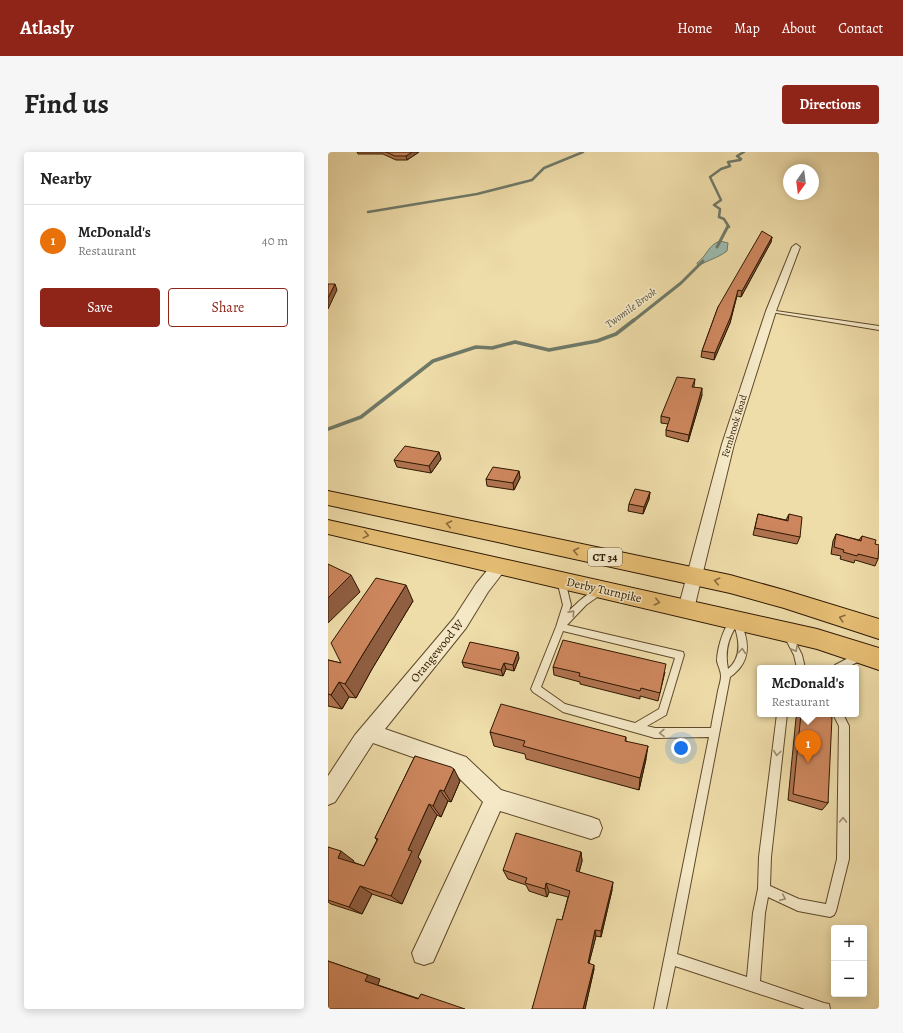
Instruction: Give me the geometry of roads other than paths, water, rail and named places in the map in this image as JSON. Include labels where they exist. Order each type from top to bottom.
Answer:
[{"type":"highway","name":"CT 34","points":[[328,498],[695,576],[744,588],[879,629]]},
{"type":"highway","name":"Derby Turnpike","points":[[328,527],[785,631],[816,639],[872,657]]},
{"type":"highway","points":[[736,621],[744,588]]},
{"type":"street","name":"Fernbrook Road","points":[[686,609],[728,444],[771,311],[796,247]]},
{"type":"street","name":"Orangewood W","points":[[328,795],[370,733],[460,623],[482,588],[500,566]]},
{"type":"street","points":[[370,733],[459,764],[496,799],[591,828]]},
{"type":"street","points":[[424,953],[496,799]]},
{"type":"lane","points":[[771,311],[879,328]]},
{"type":"lane","points":[[561,580],[567,605],[536,689],[563,708],[655,733],[715,732]]},
{"type":"lane","points":[[560,627],[582,602],[603,590]]},
{"type":"lane","points":[[660,1009],[726,675],[722,668],[724,640],[728,629],[736,621],[742,633],[743,648],[741,662],[736,670],[726,675]]},
{"type":"lane","points":[[560,627],[680,655],[663,712],[636,728]]},
{"type":"lane","points":[[785,631],[798,655],[800,665]]},
{"type":"lane","points":[[843,665],[872,657]]},
{"type":"lane","points":[[753,985],[760,913],[764,889],[765,857],[782,717]]},
{"type":"lane","points":[[764,889],[798,905],[830,911],[843,860],[844,726],[840,717]]},
{"type":"lane","points":[[670,958],[824,1009]]},
{"type":"waterway","points":[[368,212],[477,194],[532,180],[544,168],[583,152]]},
{"type":"waterway","name":"Twomile Brook","points":[[729,227],[724,219],[719,217],[720,209],[714,205],[721,200],[710,177],[721,169],[730,166],[728,162],[740,160],[741,159],[737,156],[744,152]]},
{"type":"waterway","name":"Twomile Brook","points":[[717,247],[728,226]]},
{"type":"waterway","name":"Twomile Brook","points":[[633,321],[681,283],[703,261]]},
{"type":"waterway","name":"Twomile Brook","points":[[328,429],[361,417],[433,361],[476,347],[492,348],[515,342],[549,350],[597,341],[616,334],[634,320]]},
{"type":"place","name":"McDonald's","points":[[808,763]]}]
